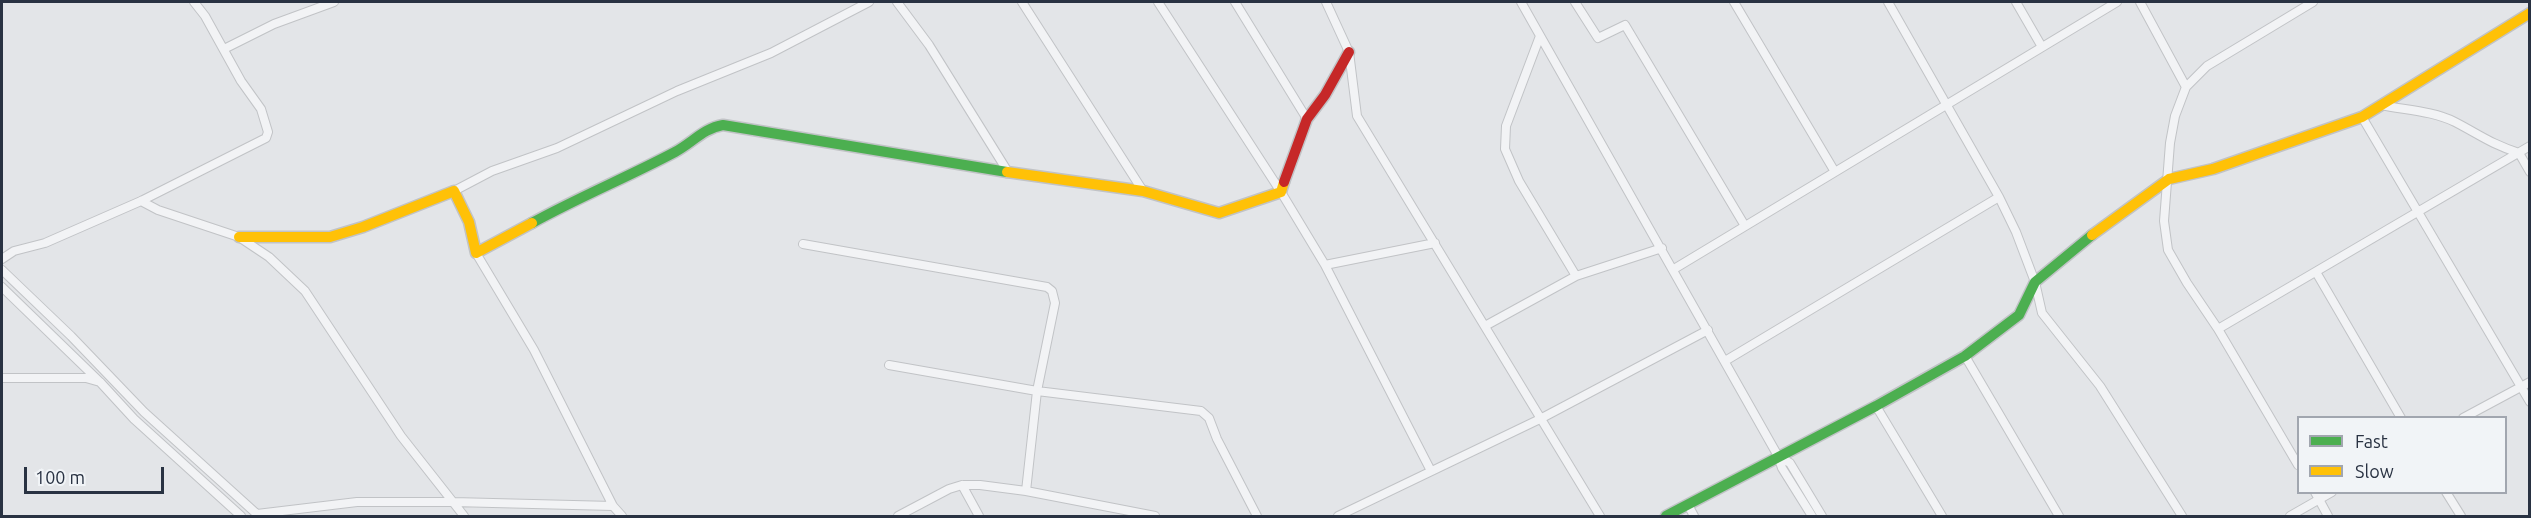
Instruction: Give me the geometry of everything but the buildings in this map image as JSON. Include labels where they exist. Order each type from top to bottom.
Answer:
[{"type":"street","points":[[2,259],[15,251],[45,243],[141,201],[266,138],[268,132],[261,109],[241,81],[194,2]]},
{"type":"street","points":[[224,49],[274,24],[334,2]]},
{"type":"street","points":[[239,237],[330,237],[454,191],[492,171],[557,148],[677,91],[771,53],[868,2]]},
{"type":"street","points":[[897,2],[929,45],[1008,172]]},
{"type":"street","points":[[1022,2],[1143,191]]},
{"type":"street","points":[[1158,2],[1281,192],[1325,265],[1431,471]]},
{"type":"street","points":[[1235,2],[1307,119]]},
{"type":"street","points":[[1326,2],[1350,52],[1357,116],[1600,516]]},
{"type":"street","points":[[1521,2],[1674,269],[1778,456],[1782,468],[1812,516]]},
{"type":"street","points":[[1575,2],[1598,38],[1625,25],[1745,226]]},
{"type":"street","points":[[1734,2],[1835,172]]},
{"type":"street","points":[[1888,2],[1999,197],[2016,232],[2035,282],[2042,313],[2100,386],[2182,516]]},
{"type":"street","points":[[2016,2],[2042,47]]},
{"type":"street","points":[[1674,269],[2117,2]]},
{"type":"street","points":[[2140,2],[2186,87]]},
{"type":"street","points":[[2297,463],[2218,329],[2187,283],[2169,250],[2164,221],[2170,143],[2175,116],[2186,87],[2207,66],[2313,2]]},
{"type":"street","points":[[1666,516],[1876,406],[1965,356],[2019,315],[2035,282],[2113,218],[2169,179],[2213,169],[2362,117],[2529,13]]},
{"type":"street","points":[[1540,36],[1506,126],[1505,148],[1519,181],[1576,276]]},
{"type":"street","points":[[1281,192],[1307,119],[1350,52]]},
{"type":"street","points":[[2381,105],[2454,121],[2494,145],[2518,153],[2529,172]]},
{"type":"street","points":[[2362,117],[2529,402]]},
{"type":"street","points":[[476,253],[601,186],[677,151],[711,127],[723,125],[1008,172],[1143,191],[1220,213],[1281,192]]},
{"type":"street","points":[[2218,329],[2529,146]]},
{"type":"street","points":[[454,191],[469,222],[476,253],[534,350],[613,506],[622,516]]},
{"type":"street","points":[[1725,361],[1999,197]]},
{"type":"street","points":[[141,201],[158,210],[239,237],[269,257],[305,291],[401,436],[464,516]]},
{"type":"street","points":[[1325,265],[1435,243]]},
{"type":"street","points":[[803,244],[1047,287],[1052,291],[1055,303],[1037,392],[1026,491]]},
{"type":"street","points":[[1485,326],[1576,276],[1662,248]]},
{"type":"street","points":[[2,270],[71,336],[144,412],[258,515],[357,502],[613,506]]},
{"type":"street","points":[[2316,272],[2400,416]]},
{"type":"street","points":[[2,287],[100,382],[134,419],[242,516]]},
{"type":"street","points":[[1338,516],[1540,418],[1708,330]]},
{"type":"street","points":[[1965,356],[2059,516]]},
{"type":"street","points":[[889,364],[1037,392],[1201,411],[1209,418],[1217,439],[1257,516]]},
{"type":"street","points":[[2,378],[86,378],[100,382]]},
{"type":"street","points":[[2465,416],[2529,381]]},
{"type":"street","points":[[1876,406],[1942,516]]},
{"type":"street","points":[[1778,456],[1790,463],[1822,516]]},
{"type":"street","points":[[963,485],[979,516]]},
{"type":"street","points":[[898,516],[949,489],[963,485],[1026,491],[1155,516]]},
{"type":"street","points":[[2447,494],[2461,516]]},
{"type":"street","points":[[2290,516],[2316,496],[2328,516]]},
{"type":"street","points":[[1688,505],[1694,516]]},
{"type":"street","points":[[1101,507],[1106,516]]},
{"type":"traffic: fast","points":[[532,223],[675,152],[704,132],[723,125],[1007,172]]},
{"type":"traffic: fast","points":[[1666,516],[1876,406],[1965,356],[2019,315],[2035,282],[2092,235]]},
{"type":"traffic: slow","points":[[2092,235],[2169,179],[2213,169],[2362,117],[2530,13]]},
{"type":"traffic: slow","points":[[1007,172],[1143,191],[1219,213],[1281,192],[1284,182]]},
{"type":"traffic: slow","points":[[239,237],[330,237],[363,227],[454,191],[469,222],[476,253],[532,223]]},
{"type":"traffic: jam","points":[[1284,182],[1307,119],[1325,95],[1349,52]]}]
